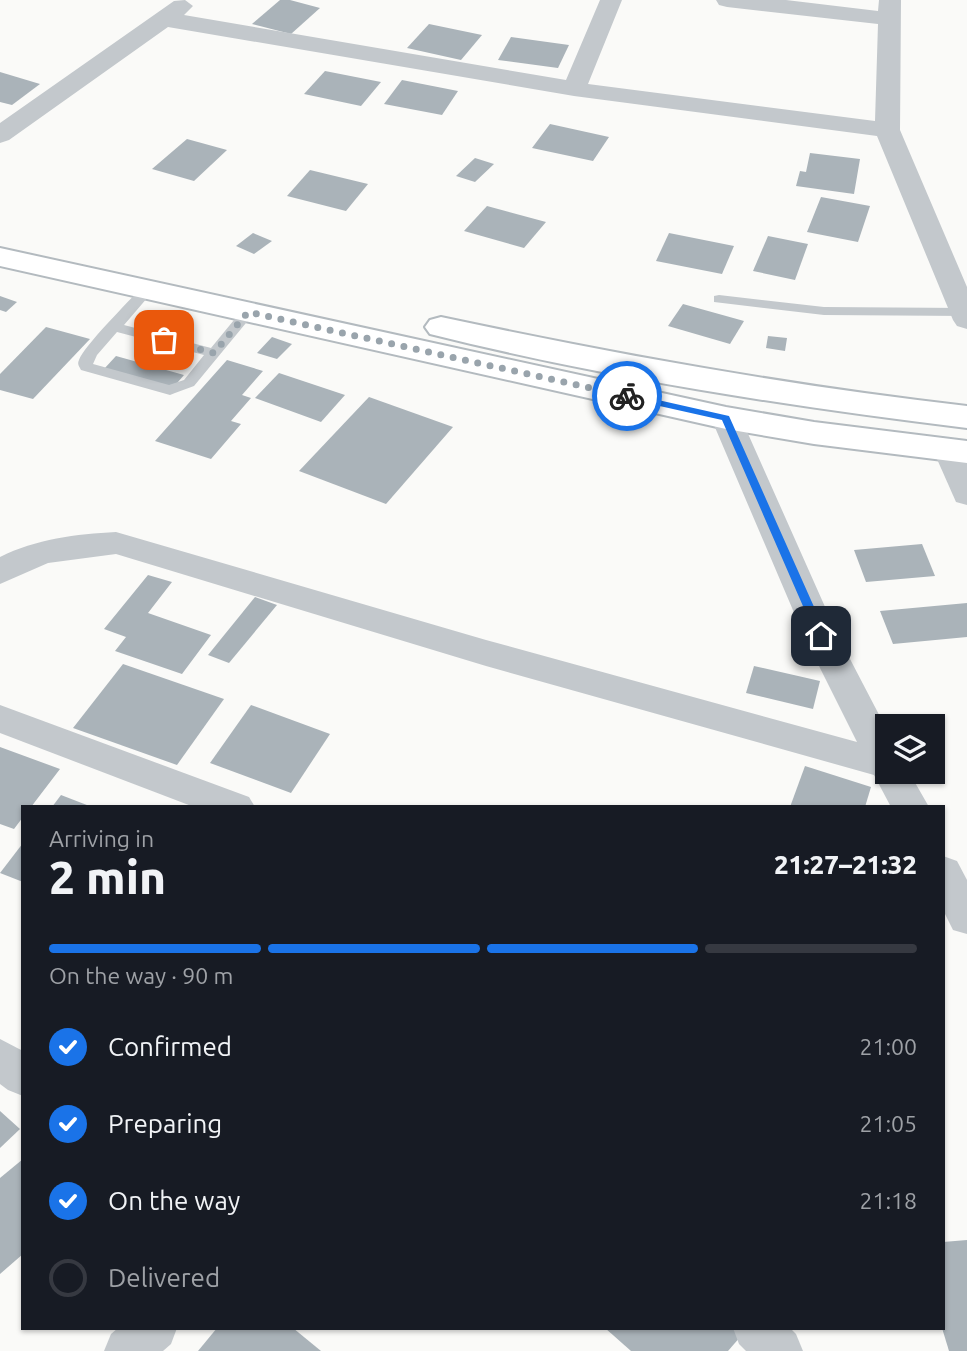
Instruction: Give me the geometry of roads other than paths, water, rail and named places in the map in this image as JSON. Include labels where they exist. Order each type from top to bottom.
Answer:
[{"type":"main road","points":[[0,231],[547,351],[820,399],[967,416]]},
{"type":"main road","points":[[0,257],[726,418],[814,433],[957,451]]},
{"type":"street","points":[[0,135],[191,0]]},
{"type":"street","points":[[574,89],[611,0]]},
{"type":"street","points":[[727,0],[890,9],[887,130],[965,316]]},
{"type":"street","points":[[164,19],[574,89],[887,130]]},
{"type":"street","points":[[726,418],[821,636],[875,741]]},
{"type":"street","points":[[957,451],[967,494]]},
{"type":"street","points":[[0,572],[10,565],[61,546],[116,542],[486,653],[875,761]]},
{"type":"street","points":[[0,719],[231,805]]},
{"type":"street","points":[[898,784],[909,805]]},
{"type":"street","points":[[945,876],[967,918]]},
{"type":"street","points":[[0,1058],[21,1075]]},
{"type":"street","points":[[128,1351],[152,1330]]},
{"type":"street","points":[[758,1330],[779,1351]]},
{"type":"lane","points":[[147,290],[86,360],[86,367],[170,390],[188,383],[248,312]]},
{"type":"lane","points":[[719,299],[824,311],[965,316]]},
{"type":"lane","points":[[115,327],[214,353]]}]
